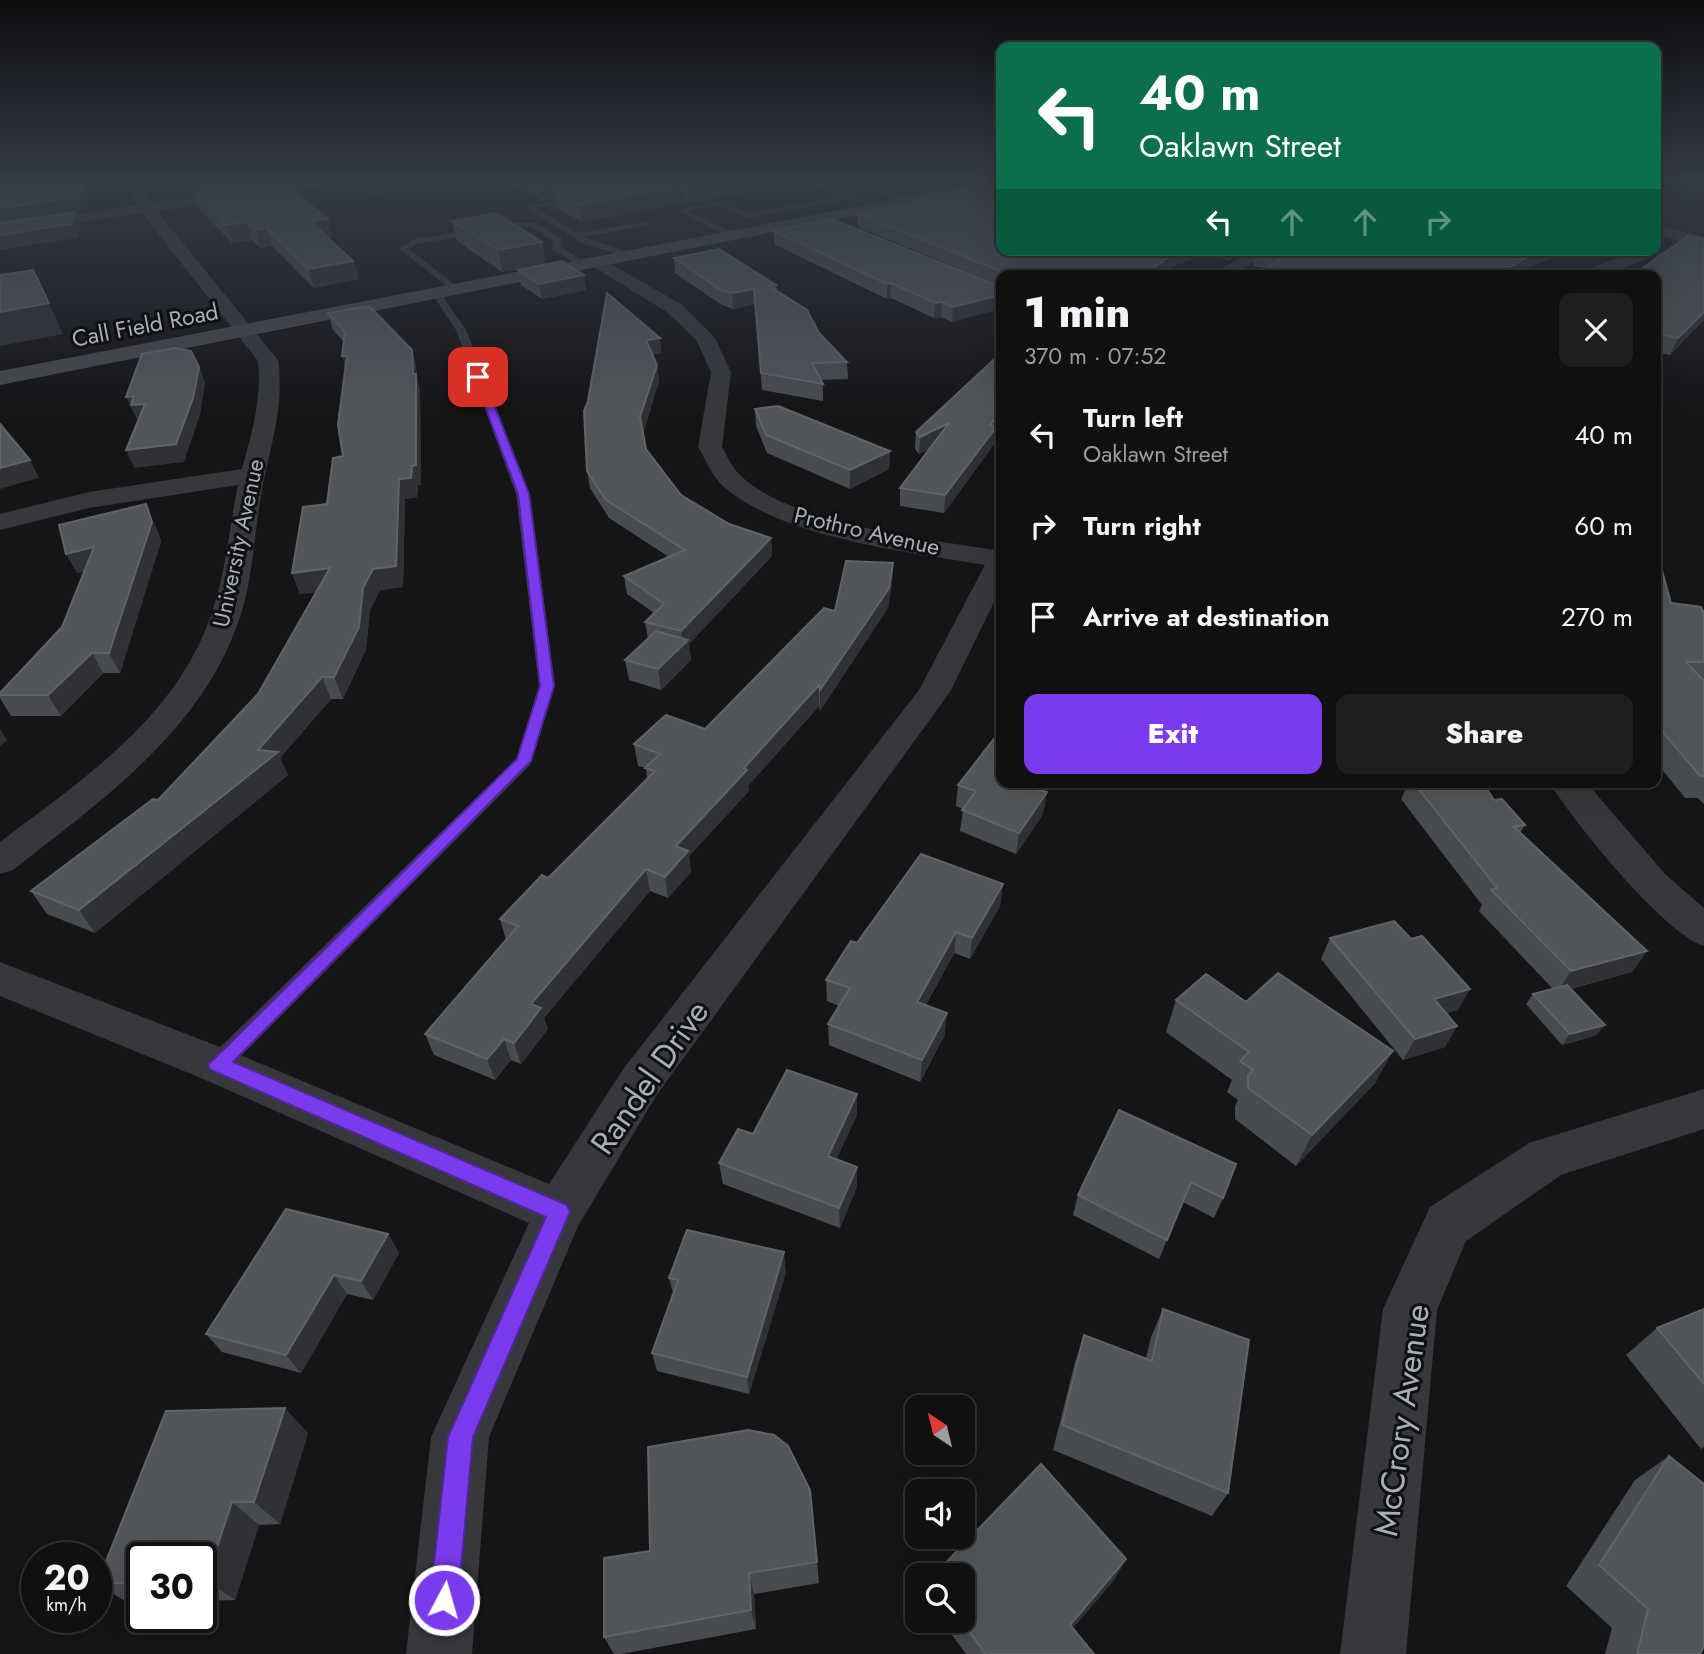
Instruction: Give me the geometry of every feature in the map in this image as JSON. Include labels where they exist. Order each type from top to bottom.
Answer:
[{"type":"main road","name":"Call Field Road","points":[[0,378],[636,256]]},
{"type":"street","name":"University Avenue","points":[[0,861],[120,766],[171,713],[191,688],[214,647],[226,615],[271,391],[268,360],[185,256]]},
{"type":"street","points":[[1229,270],[1254,256]]},
{"type":"street","points":[[1603,270],[1638,256]]},
{"type":"street","name":"Prothro Avenue","points":[[593,264],[674,308],[705,338],[721,372],[710,447],[731,481],[785,513],[873,537],[996,559]]},
{"type":"street","points":[[0,522],[89,500],[252,475]]},
{"type":"street","name":"Randel Drive","points":[[439,1654],[460,1437],[559,1212],[640,1082],[934,692],[996,570]]},
{"type":"street","points":[[1571,788],[1651,884],[1704,931]]},
{"type":"street","points":[[0,978],[218,1065],[559,1212]]},
{"type":"street","name":"McCrory Avenue","points":[[1373,1654],[1410,1309],[1448,1224],[1546,1158],[1704,1109]]},
{"type":"lane","points":[[412,256],[456,290]]},
{"type":"lane","points":[[576,256],[593,264]]},
{"type":"lane","points":[[218,1065],[524,761],[547,686],[523,494],[461,330],[437,294]]},
{"type":"building","points":[[295,256],[348,256],[353,261],[308,269]]},
{"type":"building","points":[[730,256],[776,285],[769,286],[807,310],[819,333],[847,362],[812,363],[823,384],[761,373],[754,289],[732,293],[721,290],[674,258]]},
{"type":"building","points":[[828,256],[924,256],[996,285],[996,296],[953,307],[942,302],[935,303],[891,283],[887,284]]},
{"type":"building","points":[[963,256],[1171,256],[1150,270],[998,270]]},
{"type":"building","points":[[1277,256],[1528,256],[1505,270],[1266,270],[1281,257]]},
{"type":"building","points":[[1660,256],[1704,256],[1704,312],[1678,338],[1661,334],[1661,270],[1640,270]]},
{"type":"building","points":[[562,261],[584,275],[539,284],[518,270]]},
{"type":"building","points":[[33,270],[49,303],[0,312],[0,275]]},
{"type":"building","points":[[607,293],[660,338],[646,340],[657,365],[640,417],[646,449],[681,495],[729,524],[771,538],[681,631],[645,622],[664,604],[624,576],[685,550],[606,500],[587,471],[584,411]]},
{"type":"building","points":[[369,306],[412,350],[413,374],[416,374],[416,465],[412,466],[411,478],[399,479],[396,566],[373,569],[363,588],[359,627],[334,677],[322,677],[258,750],[278,752],[79,910],[31,891],[153,799],[158,800],[258,694],[330,568],[292,573],[303,507],[327,504],[333,458],[343,456],[338,425],[347,356],[342,356],[345,332],[328,313]]},
{"type":"building","points":[[175,348],[191,351],[199,367],[193,398],[176,444],[126,450],[145,404],[131,405],[134,396],[126,397],[142,354]]},
{"type":"building","points":[[996,358],[996,418],[990,425],[996,427],[945,495],[900,488],[949,423],[920,437],[916,432]]},
{"type":"building","points":[[778,406],[890,451],[850,470],[766,435],[755,409]]},
{"type":"building","points":[[0,424],[30,460],[0,468]]},
{"type":"building","points":[[146,504],[152,522],[109,653],[92,653],[48,695],[0,695],[62,627],[94,547],[66,554],[59,525]]},
{"type":"building","points":[[846,561],[893,563],[889,588],[820,690],[819,685],[744,768],[747,770],[676,846],[688,851],[665,877],[646,869],[531,1004],[541,1008],[514,1043],[504,1039],[487,1059],[425,1034],[518,926],[500,919],[542,875],[548,878],[655,771],[645,768],[660,754],[634,744],[666,715],[705,729],[824,608],[835,611]]},
{"type":"building","points":[[1661,567],[1671,603],[1701,607],[1704,613],[1704,662],[1686,662],[1704,681],[1704,776],[1700,776],[1661,730]]},
{"type":"building","points":[[656,631],[688,640],[658,669],[625,660]]},
{"type":"building","points":[[996,736],[996,788],[1040,788],[1039,790],[1047,792],[1019,833],[962,810],[976,791],[958,785]]},
{"type":"building","points":[[1418,788],[1486,788],[1494,800],[1502,799],[1525,825],[1514,827],[1647,951],[1571,971],[1491,890],[1497,888]]},
{"type":"building","points":[[921,854],[1003,884],[972,938],[956,932],[917,1002],[947,1013],[922,1060],[828,1024],[850,988],[826,980],[851,941],[857,943]]},
{"type":"building","points":[[1394,921],[1411,939],[1422,936],[1470,989],[1434,999],[1457,1026],[1415,1039],[1330,938]]},
{"type":"building","points":[[1278,973],[1393,1051],[1312,1135],[1248,1088],[1248,1075],[1253,1070],[1240,1061],[1249,1052],[1176,1000],[1206,974],[1246,1002]]},
{"type":"building","points":[[1567,985],[1605,1025],[1570,1034],[1533,994]]},
{"type":"building","points":[[787,1070],[857,1094],[828,1156],[857,1167],[839,1208],[719,1163],[738,1129],[753,1134]]},
{"type":"building","points":[[1119,1110],[1236,1164],[1223,1198],[1191,1182],[1167,1240],[1078,1195]]},
{"type":"building","points":[[286,1209],[388,1234],[361,1281],[334,1275],[286,1355],[206,1334]]},
{"type":"building","points":[[687,1230],[784,1252],[747,1377],[652,1353],[678,1280],[669,1278]]},
{"type":"building","points":[[1163,1309],[1249,1340],[1228,1493],[1062,1425],[1084,1335],[1152,1361]]},
{"type":"building","points":[[1704,1309],[1704,1384],[1657,1328]]},
{"type":"building","points":[[285,1408],[254,1502],[232,1502],[217,1547],[217,1542],[126,1542],[126,1583],[112,1583],[112,1546],[166,1411]]},
{"type":"building","points":[[748,1430],[774,1435],[788,1446],[810,1490],[817,1562],[749,1573],[751,1610],[604,1637],[604,1558],[650,1551],[648,1447]]},
{"type":"building","points":[[1669,1456],[1704,1484],[1704,1646],[1700,1654],[1637,1654],[1648,1609],[1599,1565]]},
{"type":"building","points":[[1041,1464],[1126,1559],[1070,1625],[1094,1654],[986,1654],[970,1633],[975,1633],[975,1563],[946,1563],[959,1549],[975,1549],[975,1532]]},
{"type":"route","points":[[444,1600],[460,1437],[559,1212],[218,1065],[524,761],[547,686],[523,494],[478,377]]}]
